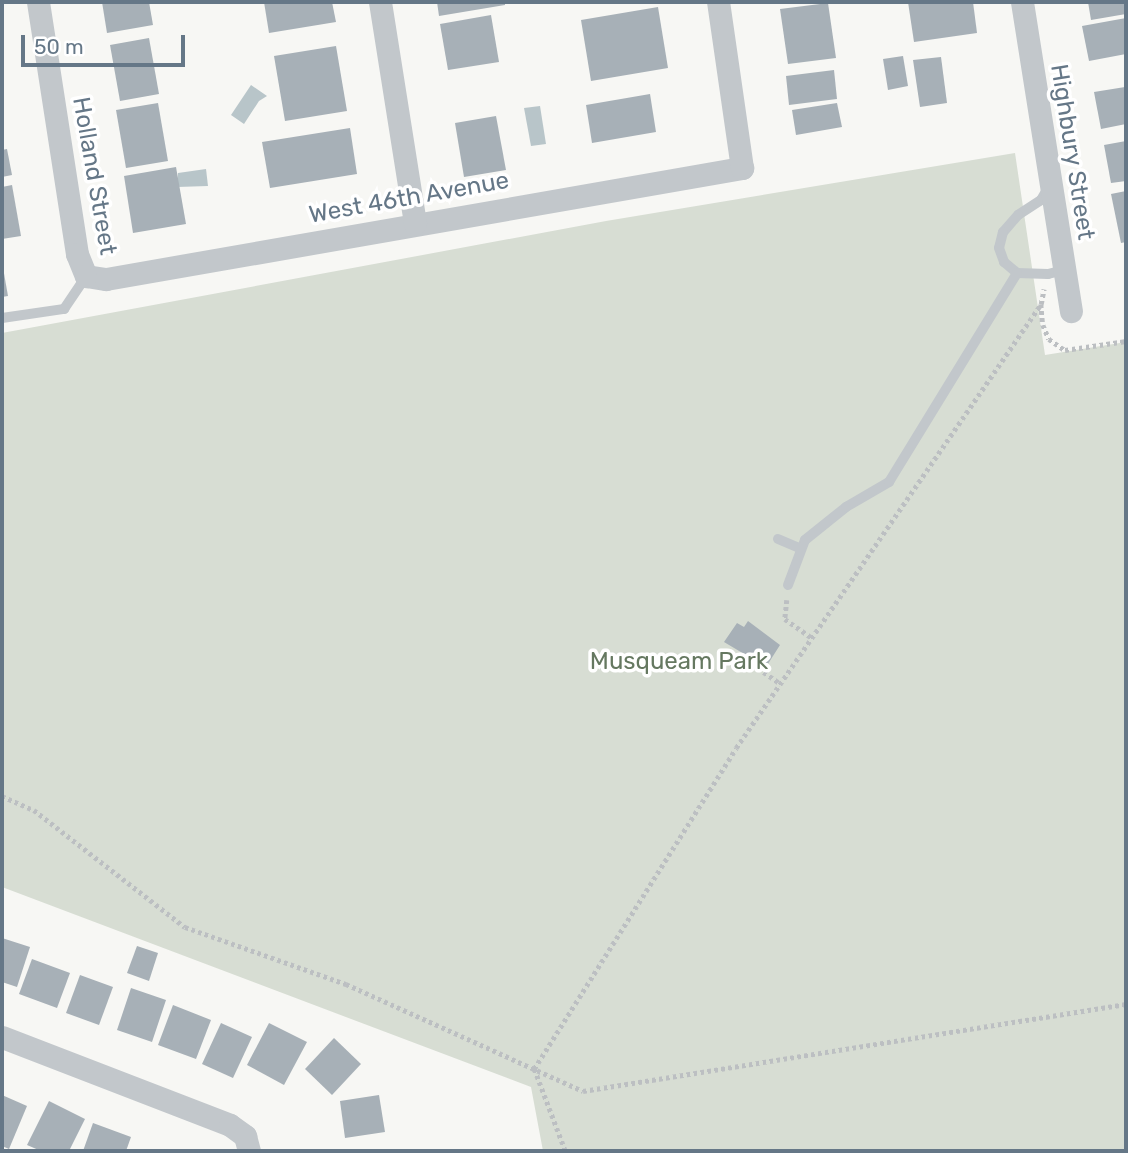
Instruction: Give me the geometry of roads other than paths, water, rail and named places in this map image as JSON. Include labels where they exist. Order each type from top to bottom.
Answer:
[{"type":"street","name":"Holland Street","points":[[38,2],[77,254],[86,276]]},
{"type":"street","points":[[380,2],[415,223]]},
{"type":"street","name":"West 46th Avenue","points":[[86,276],[106,279],[742,168],[718,2]]},
{"type":"street","name":"Highbury Street","points":[[1022,2],[1049,186],[1056,270],[1071,311]]},
{"type":"street","points":[[2,1037],[230,1125],[245,1136],[249,1151]]},
{"type":"lane","points":[[1049,186],[1041,200],[1018,215],[1003,232],[999,248],[1004,262],[1017,273],[1056,270]]},
{"type":"lane","points":[[788,585],[805,540],[846,508],[889,482],[1017,273]]},
{"type":"lane","points":[[2,318],[64,309],[86,276]]},
{"type":"lane","points":[[778,539],[801,549]]},
{"type":"park label","name":"Musqueam Park","points":[[679,662]]}]
